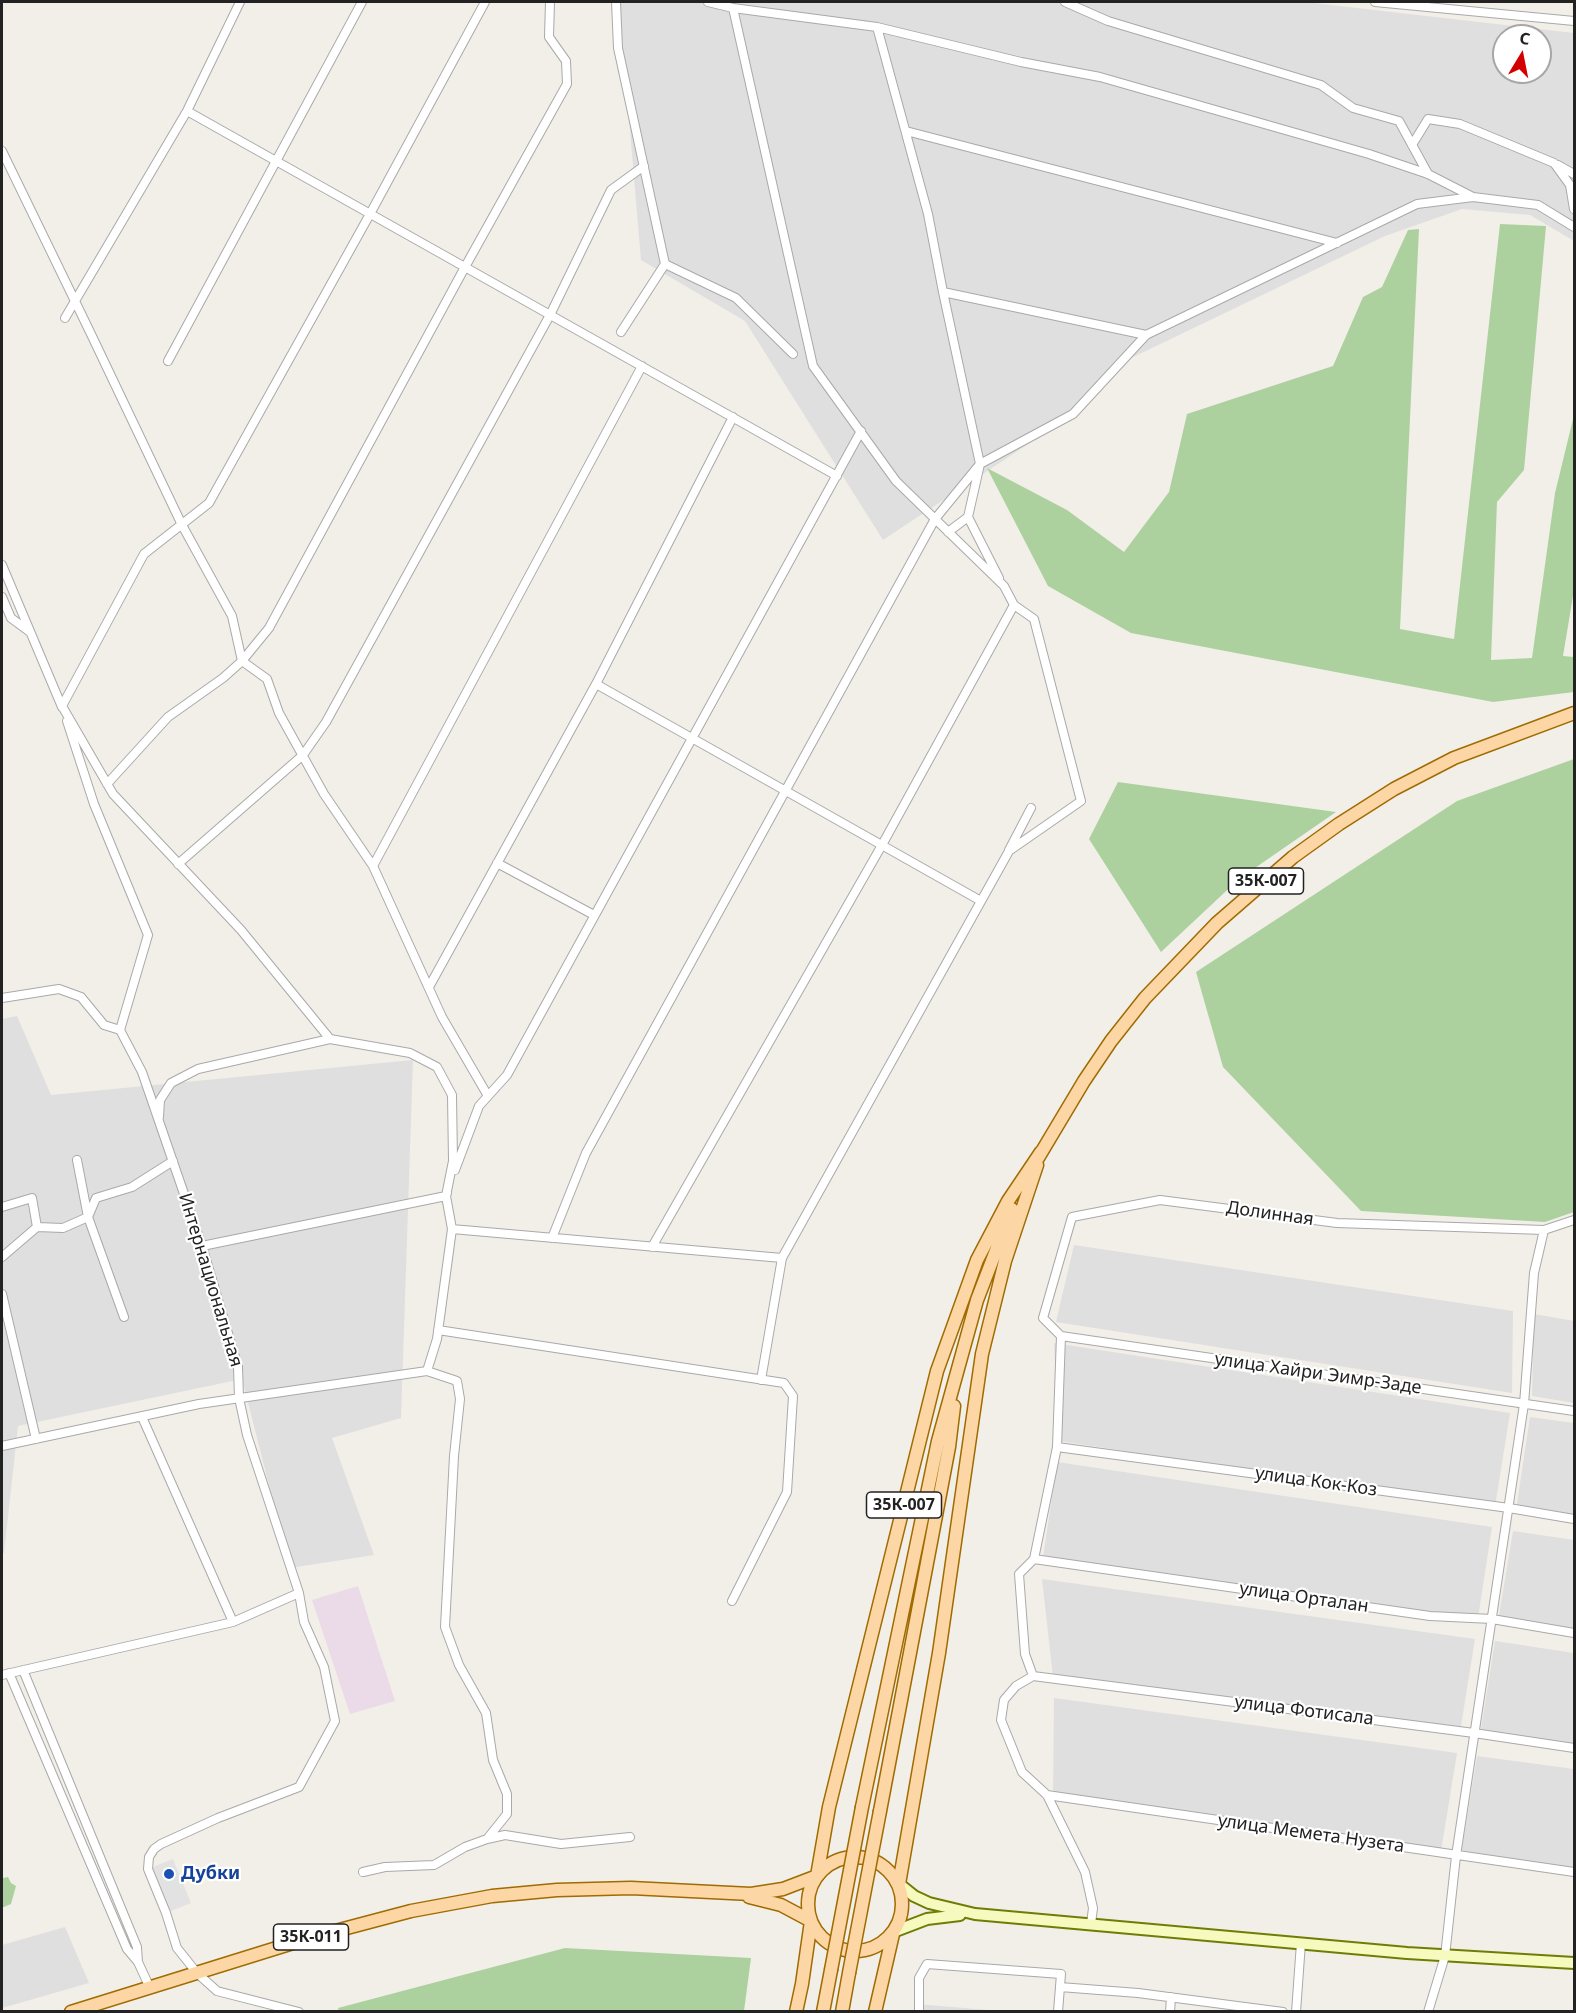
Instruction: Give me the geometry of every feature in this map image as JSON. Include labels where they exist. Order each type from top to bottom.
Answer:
[{"type":"main road","name":"35К-007","points":[[817,1876],[830,1807],[936,1371],[976,1260],[1008,1201],[1084,1081],[1111,1041],[1145,998],[1217,923],[1293,857],[1394,789],[1454,758],[1575,713]]},
{"type":"main road","name":"35К-007","points":[[823,2012],[862,1807],[938,1441],[986,1272],[1016,1200],[1041,1152]]},
{"type":"main road","name":"35К-007","points":[[899,1884],[939,1653],[982,1354],[1005,1261],[1041,1152]]},
{"type":"main road","name":"35К-007","points":[[842,2012],[949,1447],[960,1363]]},
{"type":"main road","points":[[734,1894],[759,1893],[799,1884],[817,1876],[841,1858],[853,1856],[865,1857],[887,1868],[899,1884],[914,1896],[929,1903],[975,1914],[1445,1956],[1575,1963]]},
{"type":"main road","points":[[817,1876],[809,1893],[808,1907],[811,1921],[817,1932],[828,1943],[843,1950],[859,1951],[875,1947],[893,1932],[927,1919],[975,1914]]},
{"type":"main road","points":[[875,2012],[893,1932],[902,1912],[903,1898],[899,1884]]},
{"type":"main road","name":"35К-011","points":[[71,2012],[309,1938],[411,1911],[492,1896],[557,1890],[631,1888],[734,1894],[781,1905],[811,1921]]},
{"type":"main road","points":[[796,2012],[811,1921]]},
{"type":"street","points":[[65,318],[187,111],[240,2]]},
{"type":"street","points":[[168,360],[362,2]]},
{"type":"street","points":[[62,706],[144,554],[209,503],[485,2]]},
{"type":"street","points":[[107,784],[168,717],[223,678],[242,661],[269,628],[567,84],[566,61],[549,37],[550,2]]},
{"type":"street","points":[[616,2],[618,48],[665,264],[621,332]]},
{"type":"street","points":[[708,2],[733,8],[878,27],[1021,62],[1100,77],[1369,154],[1428,174],[1473,197]]},
{"type":"street","points":[[1065,2],[1108,21],[1321,85],[1353,108],[1399,120],[1428,174]]},
{"type":"street","points":[[1375,2],[1575,21]]},
{"type":"street","points":[[733,8],[813,366],[896,481],[1004,586],[1014,605],[1034,619],[1081,801],[1009,851]]},
{"type":"street","points":[[878,27],[928,214],[980,464],[968,517],[1014,605]]},
{"type":"street","points":[[187,111],[837,476]]},
{"type":"street","points":[[1412,145],[1428,118],[1460,124],[1575,174]]},
{"type":"street","points":[[906,130],[1337,243]]},
{"type":"street","points":[[2,151],[182,525],[232,616],[242,661],[267,679],[279,713],[324,794],[373,866],[442,1017],[488,1096]]},
{"type":"street","points":[[552,1238],[586,1154],[935,519],[980,464],[1073,414],[1146,335],[1418,204],[1473,197],[1538,205],[1573,226],[1575,211],[1570,185],[1554,163]]},
{"type":"street","points":[[178,864],[303,755],[326,722],[550,315],[611,190],[644,166]]},
{"type":"street","points":[[665,264],[736,298],[793,354]]},
{"type":"street","points":[[943,292],[1146,335]]},
{"type":"street","points":[[373,866],[642,366]]},
{"type":"street","points":[[429,987],[596,684],[733,417]]},
{"type":"street","points":[[446,1196],[479,1106],[507,1074],[861,431]]},
{"type":"street","points":[[948,532],[968,517]]},
{"type":"street","points":[[2,564],[62,706],[94,804],[148,935],[120,1030],[104,1025],[81,997],[59,989],[2,998]]},
{"type":"street","points":[[2,597],[11,618],[31,633]]},
{"type":"street","points":[[652,1247],[882,844],[1014,605]]},
{"type":"street","points":[[596,684],[981,900]]},
{"type":"street","points":[[62,706],[113,794],[241,930],[330,1039]]},
{"type":"street","points":[[761,1380],[782,1258],[1031,808]]},
{"type":"street","points":[[498,863],[594,915]]},
{"type":"street","name":"Интернациональная","points":[[120,1030],[142,1072],[202,1246],[238,1367],[239,1398],[247,1435],[299,1593],[304,1622],[324,1667],[335,1721],[299,1787],[218,1818],[161,1844],[149,1857],[148,1869],[177,1948],[197,1973]]},
{"type":"street","points":[[159,1122],[160,1100],[171,1083],[198,1069],[330,1039],[410,1053],[437,1067],[452,1095],[453,1161],[446,1196],[452,1230],[438,1330],[427,1371]]},
{"type":"street","points":[[77,1160],[88,1217],[124,1317]]},
{"type":"street","points":[[2,1257],[37,1227],[63,1228],[88,1217],[96,1198],[132,1187],[173,1161]]},
{"type":"street","points":[[202,1246],[446,1196]]},
{"type":"street","points":[[2,1207],[32,1198],[37,1227]]},
{"type":"street","name":"Долинная","points":[[1061,1336],[1043,1318],[1072,1217],[1160,1200],[1337,1223],[1544,1230],[1575,1220]]},
{"type":"street","points":[[452,1230],[782,1258]]},
{"type":"street","points":[[1428,2012],[1445,1956],[1456,1856],[1524,1404],[1534,1273],[1544,1230]]},
{"type":"street","points":[[2,1294],[36,1439]]},
{"type":"street","points":[[438,1330],[784,1383],[793,1396],[787,1492],[732,1601]]},
{"type":"street","points":[[1061,1336],[1057,1447],[1034,1559],[1018,1574],[1025,1654],[1033,1676],[1016,1686],[1004,1700],[1001,1720],[1022,1772],[1047,1795],[1085,1872],[1093,1908],[1091,1924]]},
{"type":"street","name":"улица Хайри Эимр-Заде","points":[[1061,1336],[1575,1411]]},
{"type":"street","points":[[2,1446],[199,1404],[427,1371],[457,1381],[460,1399],[454,1456],[445,1628],[459,1665],[486,1713],[493,1760],[507,1794],[507,1814],[487,1839]]},
{"type":"street","points":[[142,1417],[233,1622]]},
{"type":"street","name":"улица Кок-Коз","points":[[1057,1447],[1509,1508],[1575,1519]]},
{"type":"street","name":"улица Орталан","points":[[1034,1559],[1430,1616],[1492,1619],[1575,1633]]},
{"type":"street","points":[[150,1988],[138,1962],[127,1949],[5,1674],[233,1622],[299,1593]]},
{"type":"street","points":[[23,1670],[137,1947],[138,1962]]},
{"type":"street","name":"улица Фотисала","points":[[1033,1676],[1575,1748]]},
{"type":"street","name":"улица Мемета Нузета","points":[[1047,1795],[1575,1872]]},
{"type":"street","points":[[363,1872],[385,1867],[434,1865],[465,1847],[505,1835],[561,1844],[630,1837]]},
{"type":"street","points":[[1296,2012],[1301,1944]]},
{"type":"street","points":[[919,2012],[918,1978],[927,1964],[1061,1974],[1058,2012]]},
{"type":"street","points":[[197,1973],[216,1991],[300,2012]]},
{"type":"street","points":[[1060,1988],[1171,1998],[1283,2012]]},
{"type":"street","points":[[1170,2012],[1171,1998]]},
{"type":"shaded area","points":[[619,2],[1305,2],[1496,24],[1492,24],[1492,84],[1552,84],[1552,30],[1574,33],[1574,241],[1530,215],[1462,209],[1385,236],[1125,361],[1066,419],[883,540],[745,321],[641,260]]},
{"type":"shaded area","points":[[17,1016],[51,1095],[413,1060],[401,1418],[332,1438],[374,1555],[290,1568],[242,1379],[18,1426],[4,1553],[2,1553],[2,1019]]},
{"type":"shaded area","points":[[1074,1245],[1513,1311],[1512,1393],[1056,1322]]},
{"type":"shaded area","points":[[1534,1314],[1574,1321],[1574,1403],[1532,1396]]},
{"type":"shaded area","points":[[1054,1343],[1510,1413],[1495,1507],[1059,1441]]},
{"type":"shaded area","points":[[1530,1417],[1574,1423],[1574,1519],[1516,1510]]},
{"type":"shaded area","points":[[1057,1462],[1492,1527],[1478,1618],[1043,1558]]},
{"type":"shaded area","points":[[1513,1531],[1574,1540],[1574,1633],[1498,1621]]},
{"type":"shaded area","points":[[1042,1579],[1475,1639],[1460,1732],[1053,1677]]},
{"type":"shaded area","points":[[358,1586],[395,1701],[350,1714],[312,1600]]},
{"type":"shaded area","points":[[1495,1641],[1574,1653],[1574,1748],[1480,1735]]},
{"type":"shaded area","points":[[1054,1698],[1457,1753],[1441,1851],[1053,1797]]},
{"type":"shaded area","points":[[1477,1756],[1574,1769],[1574,1870],[1461,1854]]},
{"type":"shaded area","points":[[173,1859],[191,1903],[166,1913],[148,1869]]},
{"type":"shaded area","points":[[65,1927],[89,1983],[2,2008],[2,1945]]},
{"type":"shaded area","points":[[917,2004],[1000,2011],[917,2011]]},
{"type":"green space","points":[[1500,224],[1546,226],[1524,470],[1497,502],[1491,660],[1532,658],[1555,493],[1574,415],[1574,590],[1563,656],[1574,657],[1574,692],[1493,702],[1131,633],[1048,586],[987,468],[1067,510],[1124,552],[1169,492],[1187,414],[1333,366],[1363,297],[1382,287],[1408,230],[1419,229],[1400,629],[1454,639]]},
{"type":"green space","points":[[1574,759],[1574,1212],[1545,1222],[1361,1211],[1223,1067],[1196,972],[1457,801]]},
{"type":"green space","points":[[1118,782],[1336,812],[1239,879],[1161,952],[1089,839]]},
{"type":"green space","points":[[2,1872],[3,1878],[8,1877],[16,1886],[11,1904],[4,1907],[2,1907]]},
{"type":"green space","points":[[565,1948],[751,1958],[744,2011],[339,2012],[338,2008]]},
{"type":"place","name":"Дубки","points":[[169,1874]]}]
